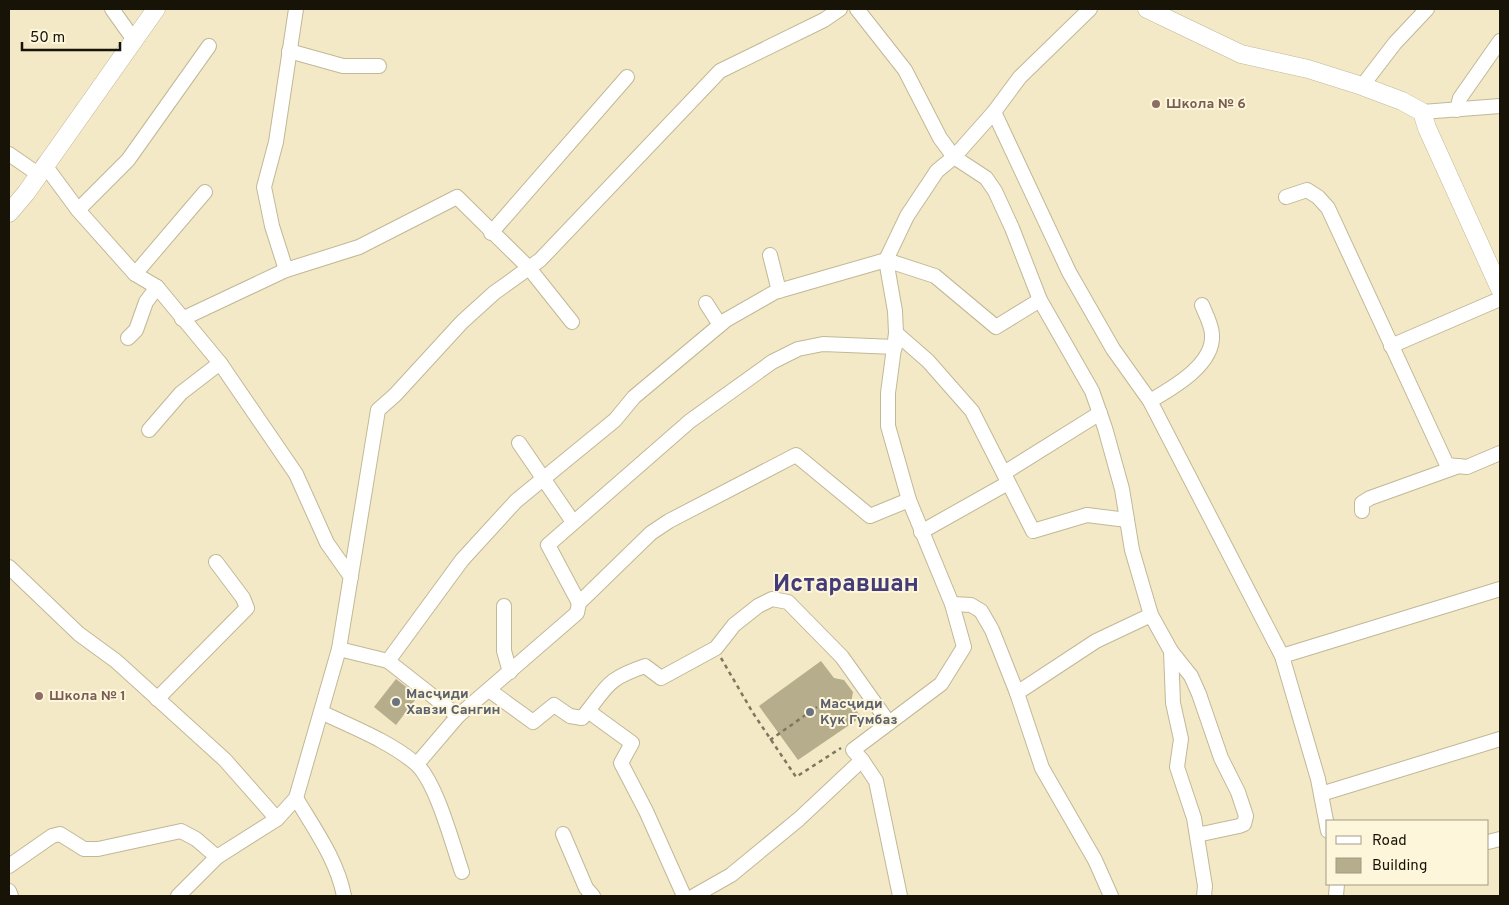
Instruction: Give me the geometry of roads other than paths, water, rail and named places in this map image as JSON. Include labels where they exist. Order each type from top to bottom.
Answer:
[{"type":"main road","points":[[9,213],[156,9]]},
{"type":"main road","points":[[1147,9],[1240,54],[1308,69],[1362,86],[1402,101],[1422,112],[1426,128],[1500,288]]},
{"type":"street","points":[[112,9],[134,40]]},
{"type":"street","points":[[286,270],[272,226],[264,187],[276,142],[296,9]]},
{"type":"street","points":[[178,896],[217,857],[277,819],[296,798],[339,649],[378,410],[395,396],[462,322],[494,293],[540,260],[720,71],[824,20],[840,9]]},
{"type":"street","points":[[857,9],[905,70],[940,138],[954,157],[986,178],[995,192],[1012,228],[1040,300],[1092,391],[1122,489],[1132,550],[1151,615],[1171,651],[1191,676],[1221,758],[1238,792],[1246,816],[1244,824],[1239,826],[1196,835]]},
{"type":"street","points":[[694,896],[731,875],[799,819],[889,723],[941,684],[964,647],[952,604],[909,500],[888,426],[888,393],[896,340],[896,311],[886,260],[907,216],[937,171],[954,157],[994,112],[1020,77],[1090,9]]},
{"type":"street","points":[[1362,86],[1395,43],[1426,9]]},
{"type":"street","points":[[1457,110],[1460,98],[1500,40]]},
{"type":"street","points":[[78,210],[128,160],[208,46]]},
{"type":"street","points":[[290,52],[343,66],[380,66]]},
{"type":"street","points":[[491,232],[627,77]]},
{"type":"street","points":[[1422,112],[1500,106]]},
{"type":"street","points":[[994,112],[1069,272],[1113,349],[1150,401],[1282,656],[1321,794],[1326,820]]},
{"type":"street","points":[[9,154],[41,169],[135,274],[157,287],[182,319],[190,324],[220,363],[296,474],[327,543],[352,577]]},
{"type":"street","points":[[1286,197],[1307,190],[1318,197],[1328,208],[1390,346],[1447,465],[1467,467],[1500,453]]},
{"type":"street","points":[[135,274],[205,192]]},
{"type":"street","points":[[182,319],[286,270],[359,247],[457,197],[529,268],[572,322]]},
{"type":"street","points":[[770,255],[779,291]]},
{"type":"street","points":[[388,661],[462,560],[516,501],[615,420],[634,397],[720,325],[779,291],[886,260],[935,276],[996,327],[1040,300]]},
{"type":"street","points":[[128,338],[136,330],[146,302],[157,287]]},
{"type":"street","points":[[1390,346],[1500,288]]},
{"type":"street","points":[[706,303],[720,325]]},
{"type":"street","points":[[1150,401],[1178,384],[1196,368],[1209,351],[1212,334],[1202,305]]},
{"type":"street","points":[[579,603],[548,545],[690,421],[772,362],[798,349],[823,344],[896,340],[928,360],[972,411],[1032,531],[1087,516],[1127,520]]},
{"type":"street","points":[[148,430],[181,393],[220,363]]},
{"type":"street","points":[[921,532],[1006,478],[1100,413]]},
{"type":"street","points":[[519,444],[573,522]]},
{"type":"street","points":[[417,764],[458,716],[577,612],[579,603],[651,533],[791,456],[800,456],[870,516],[909,500]]},
{"type":"street","points":[[1362,511],[1362,503],[1370,498],[1460,466]]},
{"type":"street","points":[[158,699],[244,614],[247,608],[243,598],[216,562]]},
{"type":"street","points":[[9,567],[79,634],[116,661],[225,760],[277,819]]},
{"type":"street","points":[[1282,656],[1500,589]]},
{"type":"street","points":[[489,690],[533,722],[554,705],[570,716],[582,718],[607,684],[620,674],[645,666],[661,678],[716,648],[734,625],[758,606],[772,599],[788,602],[842,657],[889,723]]},
{"type":"street","points":[[952,604],[971,605],[981,611],[992,630],[1017,693],[1042,768],[1095,860],[1111,896]]},
{"type":"street","points":[[504,606],[504,651],[510,672]]},
{"type":"street","points":[[1017,693],[1096,641],[1151,615]]},
{"type":"street","points":[[339,649],[388,661],[458,716]]},
{"type":"street","points":[[1171,651],[1173,703],[1181,739],[1177,767],[1194,818],[1205,886],[1204,896]]},
{"type":"street","points":[[588,711],[632,743],[621,763],[646,811],[684,896]]},
{"type":"street","points":[[321,712],[417,764],[434,792],[462,872]]},
{"type":"street","points":[[1321,794],[1500,739]]},
{"type":"street","points":[[858,755],[876,781],[900,896]]},
{"type":"street","points":[[296,798],[331,856],[340,878],[344,896]]},
{"type":"street","points":[[9,866],[52,836],[60,834],[84,849],[98,849],[181,831],[196,839],[217,857]]},
{"type":"street","points":[[564,834],[586,888],[593,896]]},
{"type":"street","points":[[9,891],[11,896]]},
{"type":"place","name":"Школа № 6","points":[[1156,104]]},
{"type":"place","name":"Школа № 1","points":[[39,696]]},
{"type":"place","name":"Масҷиди Хавзи Сангин","points":[[396,702]]},
{"type":"place","name":"Масҷиди Кук Гумбаз","points":[[810,712]]},
{"type":"district","name":"Истаравшан","points":[[846,585]]}]
